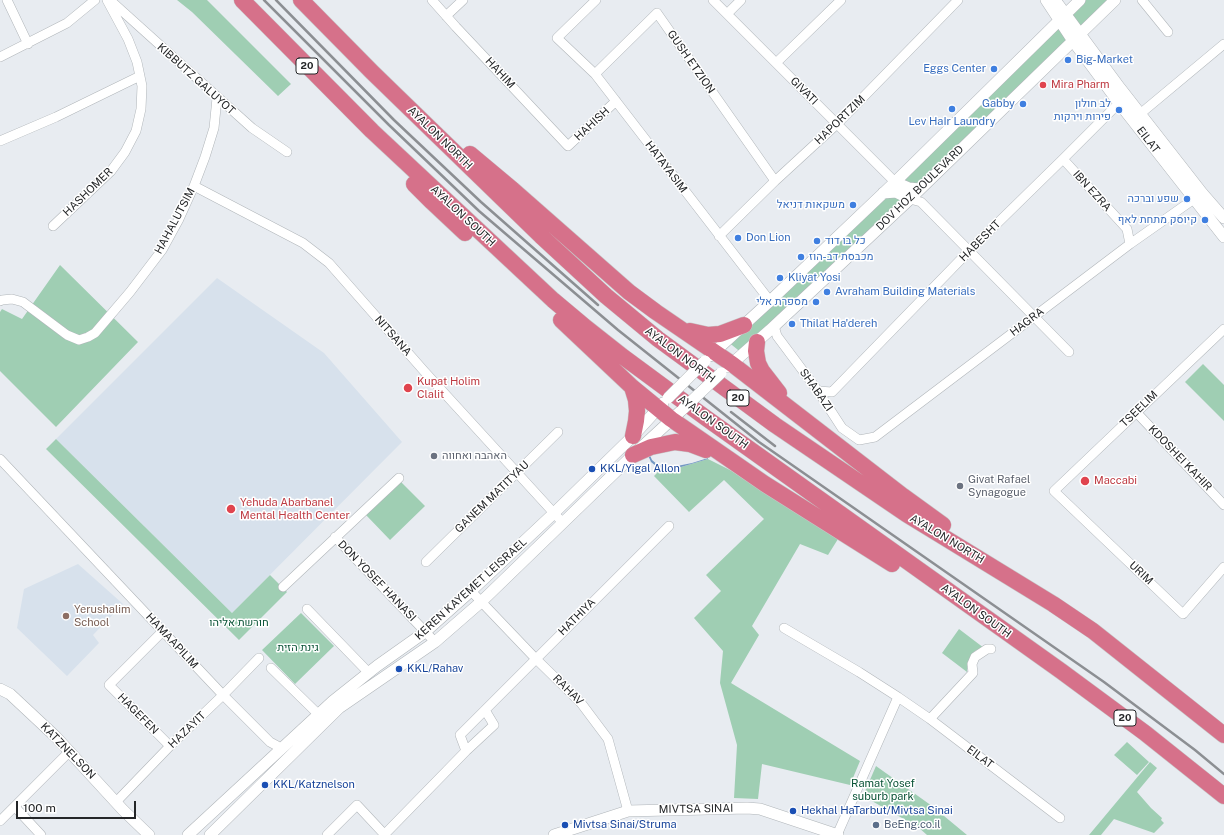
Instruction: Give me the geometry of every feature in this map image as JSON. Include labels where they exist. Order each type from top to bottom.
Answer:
[{"type":"highway","name":"AYALON SOUTH","points":[[242,0],[372,131],[553,300],[622,356],[1145,732],[1224,796]]},
{"type":"highway","name":"AYALON NORTH","points":[[301,0],[372,72],[541,236],[606,296],[658,339],[775,425],[893,505],[1053,604],[1093,631],[1224,735]]},
{"type":"highway","points":[[372,72],[513,190],[629,292],[680,328],[710,356],[793,412],[903,496],[1053,604]]},
{"type":"highway","points":[[372,131],[415,185],[432,202],[552,311],[632,387],[663,403],[722,456],[1023,645]]},
{"type":"highway","points":[[680,328],[699,334],[708,335],[720,334],[744,325]]},
{"type":"highway","points":[[768,334],[756,351],[758,363],[762,371],[793,412]]},
{"type":"highway","points":[[632,387],[637,410],[633,436]]},
{"type":"highway","points":[[633,455],[651,447],[676,442],[690,444],[722,456]]},
{"type":"street","points":[[6,0],[28,44]]},
{"type":"street","points":[[0,57],[67,23],[95,0]]},
{"type":"street","name":"HASHOMER","points":[[53,226],[111,171],[125,152],[136,131],[141,109],[142,86],[137,62],[128,38],[107,0]]},
{"type":"street","name":"KIBBUTZ GALUYOT","points":[[110,0],[217,98],[252,128],[287,152]]},
{"type":"street","name":"HAHIM","points":[[432,0],[568,146]]},
{"type":"street","points":[[446,16],[462,0]]},
{"type":"street","name":"HATAYASIM","points":[[596,0],[557,38],[595,74],[770,301]]},
{"type":"street","name":"GIVATI","points":[[713,0],[895,182]]},
{"type":"street","points":[[727,14],[741,0]]},
{"type":"street","points":[[776,64],[841,0]]},
{"type":"street","name":"HAPORTZIM","points":[[719,236],[775,181],[837,124],[958,0]]},
{"type":"street","points":[[1046,0],[1062,16]]},
{"type":"street","points":[[1055,0],[1062,16],[1077,38]]},
{"type":"street","points":[[1063,0],[1067,2],[1079,0]]},
{"type":"street","name":"DOV HOZ BOULEVARD","points":[[710,356],[895,182],[1079,0]]},
{"type":"street","name":"DOV HOZ BOULEVARD","points":[[677,414],[726,368],[768,334],[910,199],[1115,0]]},
{"type":"street","points":[[1142,0],[1168,32]]},
{"type":"street","name":"GUSH ETZION","points":[[595,74],[657,13],[775,181]]},
{"type":"street","name":"EILAT","points":[[1077,38],[1120,88],[1224,218]]},
{"type":"street","name":"EILAT","points":[[1077,38],[1119,103],[1224,237]]},
{"type":"street","points":[[1139,128],[1140,114],[1224,44]]},
{"type":"street","points":[[0,141],[140,76]]},
{"type":"street","points":[[1119,103],[1120,88]]},
{"type":"street","name":"HAHALUTSIM","points":[[0,301],[12,299],[23,302],[67,335],[79,340],[95,333],[130,292],[162,250],[179,218],[194,186],[205,157],[214,128],[217,98]]},
{"type":"street","name":"HAHISH","points":[[568,146],[616,102]]},
{"type":"street","name":"HABESHT","points":[[827,405],[832,392],[969,251],[1119,103]]},
{"type":"street","name":"IBN EZRA","points":[[1063,159],[1127,229],[1130,244]]},
{"type":"street","points":[[895,182],[909,188],[920,189],[921,202]]},
{"type":"street","name":"NITSANA","points":[[194,186],[303,243],[328,263],[516,473],[563,523]]},
{"type":"street","points":[[883,193],[896,192],[910,199],[921,202],[1069,352]]},
{"type":"street","points":[[1194,199],[1210,201]]},
{"type":"street","name":"HAGRA","points":[[860,440],[875,437],[1130,244],[1194,199]]},
{"type":"street","name":"TSEELIM","points":[[1054,491],[1224,329]]},
{"type":"street","name":"SHABAZI","points":[[768,334],[818,391],[842,428],[860,440]]},
{"type":"street","name":"KEREN KAYEMET LEISRAEL","points":[[188,835],[332,701],[368,672],[425,632],[471,592],[554,514],[633,436],[663,403],[710,356]]},
{"type":"street","points":[[818,391],[832,392]]},
{"type":"street","name":"KDOSHEI KAHIR","points":[[1136,412],[1224,505]]},
{"type":"street","name":"KEREN KAYEMET LEISRAEL","points":[[210,835],[339,708],[435,642],[481,602],[677,414]]},
{"type":"street","name":"GANEM MATITYAU","points":[[426,562],[558,432]]},
{"type":"street","name":"HAMAAPILIM","points":[[0,459],[223,694],[270,742],[282,748]]},
{"type":"street","name":"DON YOSEF HANASI","points":[[283,587],[399,478]]},
{"type":"street","name":"URIM","points":[[1054,491],[1184,614],[1224,567]]},
{"type":"street","name":"HATHIYA","points":[[466,751],[460,735],[669,526]]},
{"type":"street","name":"DON YOSEF HANASI","points":[[335,537],[435,642]]},
{"type":"street","name":"RAHAV","points":[[471,592],[582,703],[608,739],[628,811]]},
{"type":"street","points":[[307,609],[368,672]]},
{"type":"street","name":"EILAT","points":[[784,628],[859,672],[930,719],[1060,818]]},
{"type":"street","name":"HAGEFEN","points":[[163,631],[109,685],[170,746]]},
{"type":"street","points":[[930,719],[973,673],[972,664],[975,658],[987,649],[991,649]]},
{"type":"street","name":"HAZAYIT","points":[[116,802],[258,658]]},
{"type":"street","points":[[272,668],[318,714]]},
{"type":"street","name":"KATZNELSON","points":[[0,689],[10,694],[56,737],[116,802],[149,835]]},
{"type":"street","points":[[837,835],[898,697]]},
{"type":"street","points":[[327,835],[357,805],[384,835],[466,751],[494,725],[485,710]]},
{"type":"street","points":[[0,821],[69,752]]},
{"type":"street","points":[[15,807],[41,835]]},
{"type":"street","name":"MIVTSA SINAI","points":[[554,835],[628,811],[760,809],[837,835]]},
{"type":"shaded area","name":"Yehuda Abarbanel Mental Health Center","points":[[217,278],[324,353],[402,442],[232,613],[56,439]]},
{"type":"shaded area","name":"Yerushalim School","points":[[78,564],[123,604],[93,635],[99,643],[67,676],[17,628],[24,589]]},
{"type":"green space","points":[[177,0],[207,0],[291,84],[278,96],[192,12]]},
{"type":"green space","points":[[1080,0],[1115,0],[1080,34],[1065,13]]},
{"type":"green space","points":[[1059,19],[1073,41],[920,189],[895,182]]},
{"type":"green space","points":[[883,193],[910,199],[743,354],[727,341]]},
{"type":"green space","points":[[60,265],[138,342],[56,427],[0,371],[0,312],[2,309],[22,319]]},
{"type":"green space","points":[[1203,364],[1224,385],[1224,421],[1185,382]]},
{"type":"green space","name":"חורשת אליהו","points":[[56,439],[232,613],[270,575],[287,592],[239,640],[46,449]]},
{"type":"green space","points":[[708,459],[730,470],[838,539],[828,555],[800,544],[752,626],[759,635],[731,683],[860,761],[850,785],[762,764],[758,799],[734,798],[737,745],[720,683],[723,651],[694,618],[721,591],[706,575],[764,519],[724,480],[689,512],[654,476],[662,468],[671,470]]},
{"type":"green space","points":[[401,482],[425,506],[390,540],[366,515]]},
{"type":"green space","name":"גינת הזית","points":[[301,613],[334,646],[295,684],[262,650]]},
{"type":"green space","points":[[959,629],[984,648],[975,651],[968,662],[967,672],[942,653]]},
{"type":"green space","points":[[1127,742],[1149,762],[1137,775],[1114,755]]},
{"type":"green space","points":[[1150,762],[1157,768],[1137,792],[1162,818],[1161,820],[1164,823],[1154,833],[1114,819],[1101,835],[1089,835]]},
{"type":"green space","name":"Ramat Yosef suburb park","points":[[876,766],[932,806],[967,835],[927,835],[918,827],[863,796]]},
{"type":"water","points":[[647,453],[649,453],[652,460],[658,465],[672,467],[708,459],[671,470],[657,467],[651,462]]},
{"type":"railway","points":[[264,0],[389,125],[479,211],[618,330],[759,442],[1104,682],[1195,750],[1224,774]]},
{"type":"railway","points":[[276,0],[394,120],[481,202],[598,305]]},
{"type":"railway","points":[[731,412],[775,446]]},
{"type":"place","name":"Big-Market","points":[[1068,60]]},
{"type":"place","name":"Eggs Center","points":[[994,69]]},
{"type":"place","name":"Mira Pharm","points":[[1043,85]]},
{"type":"place","name":"Gabby","points":[[1023,104]]},
{"type":"place","name":"Lev HaIr Laundry","points":[[952,109]]},
{"type":"place","name":"לב חולון פירות וירקות","points":[[1119,110]]},
{"type":"place","name":"שפע וברכה","points":[[1187,199]]},
{"type":"place","name":"משקאות דניאל","points":[[853,205]]},
{"type":"place","name":"קיוסק מתחת לאף","points":[[1205,220]]},
{"type":"place","name":"Don Lion","points":[[738,238]]},
{"type":"place","name":"כל בו דוד","points":[[817,241]]},
{"type":"place","name":"מכבסת דב-הוז","points":[[801,257]]},
{"type":"place","name":"Kliyat Yosi","points":[[780,278]]},
{"type":"place","name":"Avraham Building Materials","points":[[827,292]]},
{"type":"place","name":"מספרת אלי","points":[[816,302]]},
{"type":"place","name":"Thilat Ha'dereh","points":[[792,324]]},
{"type":"place","name":"Kupat Holim Clalit","points":[[408,388]]},
{"type":"place","name":"האהבה ואחווה","points":[[434,456]]},
{"type":"place","name":"KKL/Yigal Allon","points":[[592,469]]},
{"type":"place","name":"Maccabi","points":[[1085,481]]},
{"type":"place","name":"Givat Rafael Synagogue","points":[[960,486]]},
{"type":"place","name":"Yehuda Abarbanel Mental Health Center","points":[[231,509]]},
{"type":"place","name":"Yerushalim School","points":[[66,616]]},
{"type":"place","name":"KKL/Rahav","points":[[399,669]]},
{"type":"place","name":"KKL/Katznelson","points":[[265,785]]},
{"type":"place","name":"Hekhal HaTarbut/Mivtsa Sinai","points":[[793,811]]},
{"type":"place","name":"Mivtsa Sinai/Struma","points":[[565,825]]},
{"type":"place","name":"BeEng.co.il","points":[[876,825]]}]
